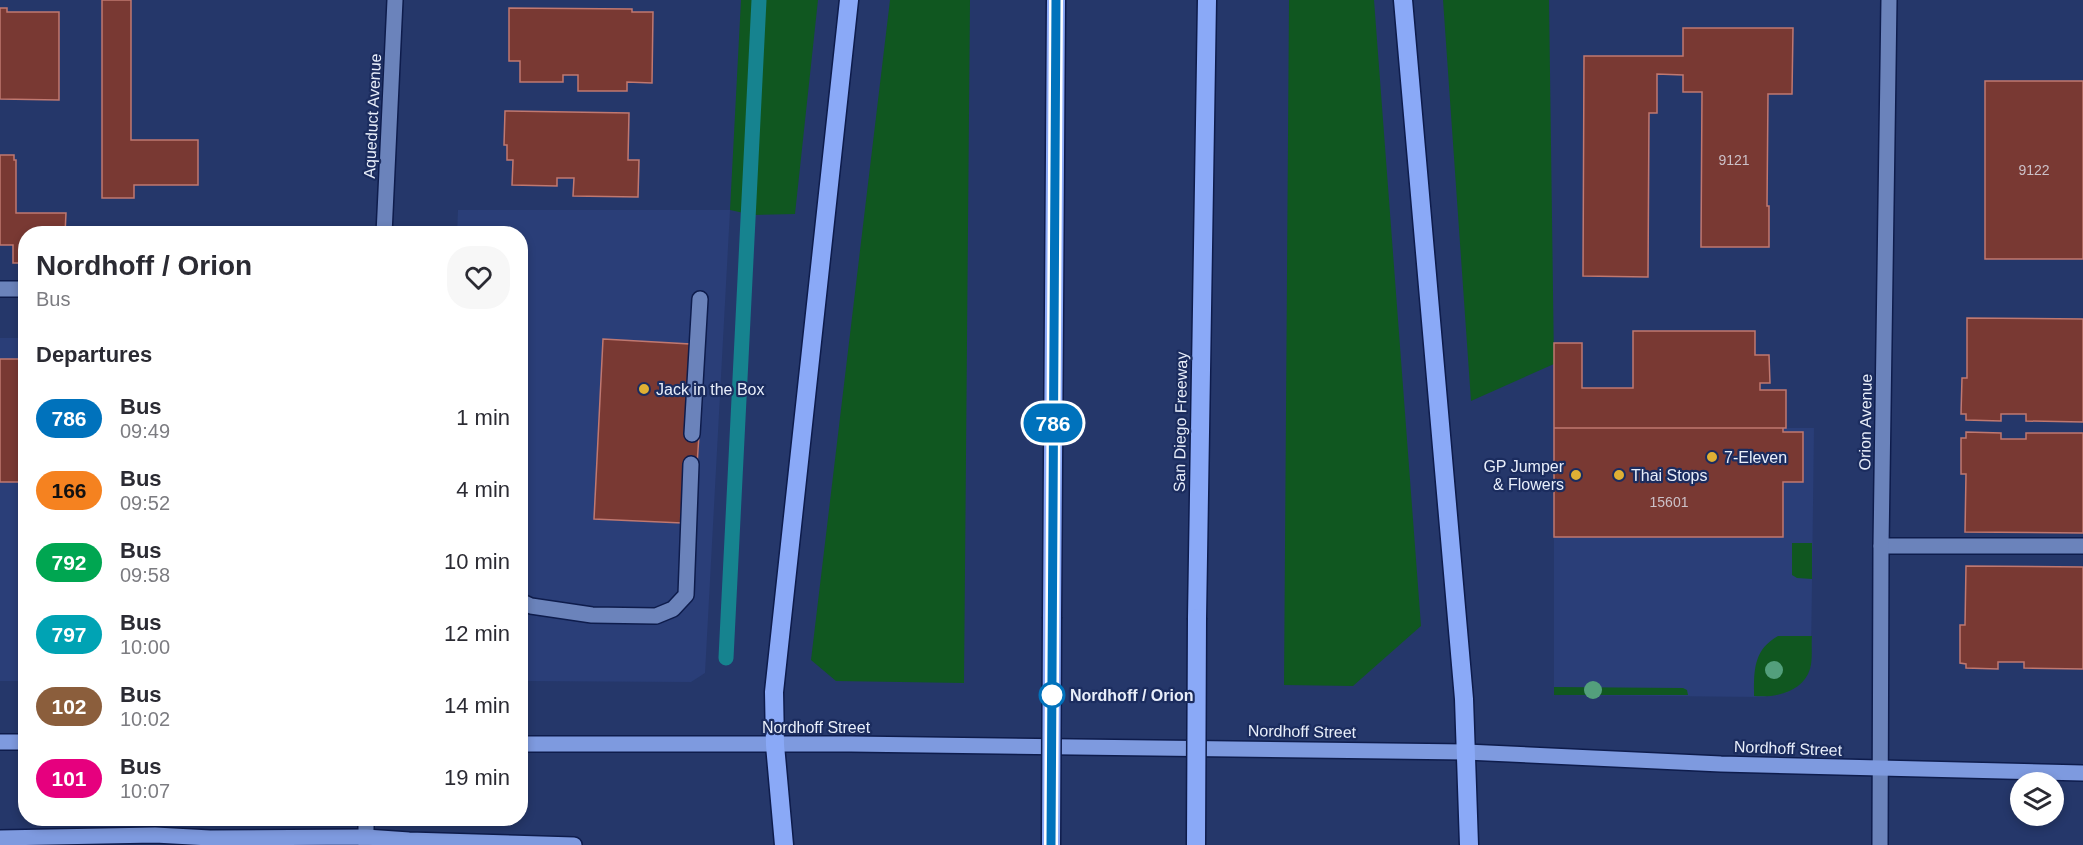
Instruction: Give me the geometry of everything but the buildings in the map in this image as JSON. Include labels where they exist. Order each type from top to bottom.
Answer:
[{"type":"highway","points":[[784,845],[775,745],[774,692],[849,0]]},
{"type":"highway","points":[[1051,845],[1056,0]]},
{"type":"highway","name":"San Diego Freeway","points":[[1196,845],[1197,618],[1207,0]]},
{"type":"highway","points":[[1402,0],[1463,687],[1468,845]]},
{"type":"main road","points":[[0,742],[18,742]]},
{"type":"main road","name":"Nordhoff Street","points":[[528,744],[1124,747],[1466,752],[1880,769],[2083,773]]},
{"type":"main road","points":[[0,838],[155,835],[574,845]]},
{"type":"street","name":"Aqueduct Avenue","points":[[384,226],[396,0]]},
{"type":"street","name":"Orion Avenue","points":[[1880,845],[1881,546],[1889,0]]},
{"type":"street","points":[[0,289],[18,290]]},
{"type":"street","points":[[692,434],[700,299]]},
{"type":"street","points":[[528,605],[592,615],[657,616],[673,609],[686,595],[691,464]]},
{"type":"street","points":[[1881,546],[2083,546]]},
{"type":"shaded area","points":[[458,210],[730,210],[705,673],[691,682],[528,681],[528,226],[457,226]]},
{"type":"shaded area","points":[[0,338],[18,338],[18,681],[0,681]]},
{"type":"shaded area","points":[[1554,428],[1814,428],[1811,657],[1810,669],[1803,680],[1788,692],[1763,697],[1554,695]]},
{"type":"green space","points":[[741,0],[818,0],[795,214],[753,215],[730,210]]},
{"type":"green space","points":[[890,0],[970,0],[964,683],[836,681],[811,660]]},
{"type":"green space","points":[[1289,0],[1374,0],[1421,626],[1353,686],[1284,685]]},
{"type":"green space","points":[[1443,0],[1549,0],[1554,364],[1471,401]]},
{"type":"green space","points":[[1792,543],[1812,543],[1812,579],[1797,578],[1792,575]]},
{"type":"green space","points":[[1778,636],[1812,636],[1810,669],[1801,683],[1787,692],[1771,696],[1754,696],[1755,670],[1759,655]]},
{"type":"green space","points":[[1554,687],[1683,688],[1687,690],[1688,695],[1554,695]]},
{"type":"waterway","points":[[726,658],[759,0]]},
{"type":"bus line","name":"786","points":[[1051,845],[1056,0]]},
{"type":"place","name":"Jack in the Box","points":[[644,389]]},
{"type":"place","name":"7-Eleven","points":[[1712,457]]},
{"type":"place","name":"GP Jumper & Flowers","points":[[1576,475]]},
{"type":"place","name":"Thai Stops","points":[[1619,475]]},
{"type":"place","name":"Nordhoff / Orion","points":[[1052,695]]}]
